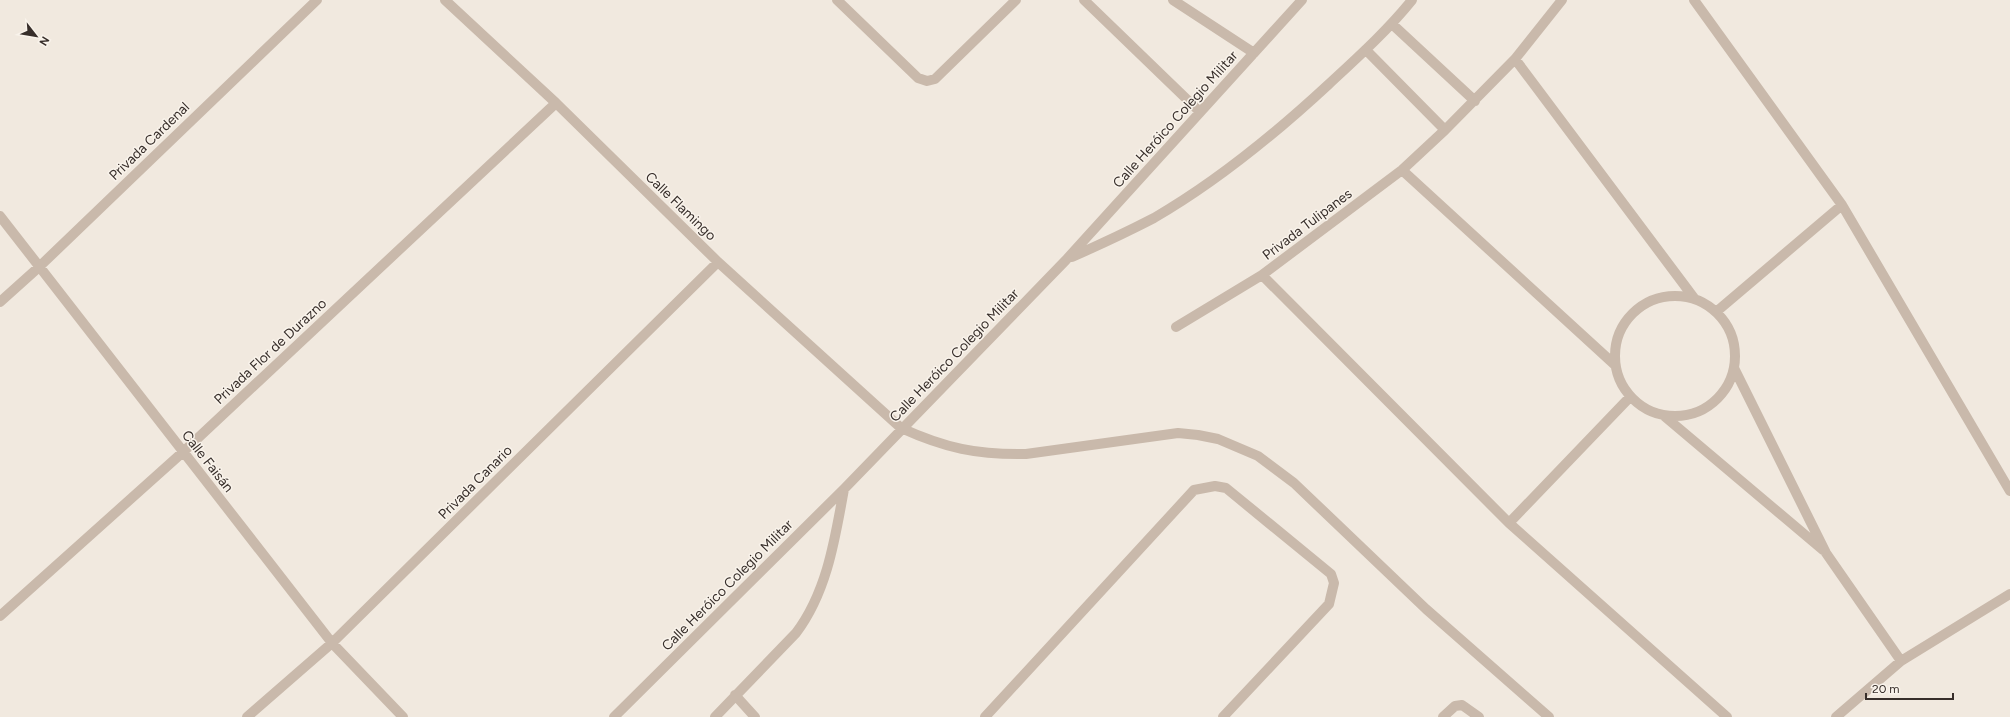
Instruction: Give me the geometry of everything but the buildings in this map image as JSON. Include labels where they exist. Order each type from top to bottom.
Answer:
[{"type":"street","name":"Privada Cardenal","points":[[0,302],[39,267],[317,0]]},
{"type":"street","name":"Calle Flamingo","points":[[445,0],[556,103],[718,262],[901,428],[931,442],[960,450],[1003,454],[1026,454],[1178,433],[1218,439],[1238,446],[1258,456],[1294,483],[1426,609],[1549,717]]},
{"type":"street","points":[[837,0],[918,78],[927,81],[935,79],[1016,0]]},
{"type":"street","points":[[1084,0],[1200,112]]},
{"type":"street","points":[[1173,0],[1254,53]]},
{"type":"street","name":"Calle Heróico Colegio Militar","points":[[614,717],[844,489],[901,428],[1066,260],[1302,0]]},
{"type":"street","points":[[1066,260],[1154,218],[1216,177],[1277,132],[1366,50],[1392,24],[1412,0]]},
{"type":"street","name":"Privada Tulipanes","points":[[1176,327],[1262,275],[1402,170],[1475,101],[1515,59],[1562,0]]},
{"type":"street","points":[[1694,0],[1842,205],[2010,491]]},
{"type":"street","points":[[1392,24],[1475,101]]},
{"type":"street","points":[[1366,50],[1445,130]]},
{"type":"street","points":[[1515,59],[1694,298]]},
{"type":"street","name":"Privada Flor de Durazno","points":[[0,616],[184,452],[556,103]]},
{"type":"street","points":[[1402,170],[1615,365]]},
{"type":"street","points":[[1716,312],[1842,205]]},
{"type":"street","name":"Calle Faisán","points":[[0,216],[332,643],[403,717]]},
{"type":"street","name":"Privada Canario","points":[[246,717],[332,643],[718,262]]},
{"type":"street","points":[[1262,275],[1509,523],[1727,717]]},
{"type":"street","points":[[1663,415],[1686,415],[1708,406],[1724,390],[1734,368],[1735,353],[1732,338],[1725,324],[1716,312],[1694,298],[1669,296],[1646,303],[1627,318],[1616,340],[1615,365],[1620,382],[1630,397],[1645,408],[1663,415],[1826,553]]},
{"type":"street","points":[[1734,368],[1826,553],[1901,661]]},
{"type":"street","points":[[1509,523],[1630,397]]},
{"type":"street","points":[[986,717],[1194,490],[1215,486],[1226,488],[1330,574],[1334,583],[1329,604],[1223,717]]},
{"type":"street","points":[[715,717],[796,633],[807,618],[816,601],[834,541],[844,489]]},
{"type":"street","points":[[1836,717],[1901,661],[2010,594]]},
{"type":"street","points":[[735,695],[755,717]]},
{"type":"street","points":[[1443,717],[1455,706],[1462,705],[1479,717]]}]
